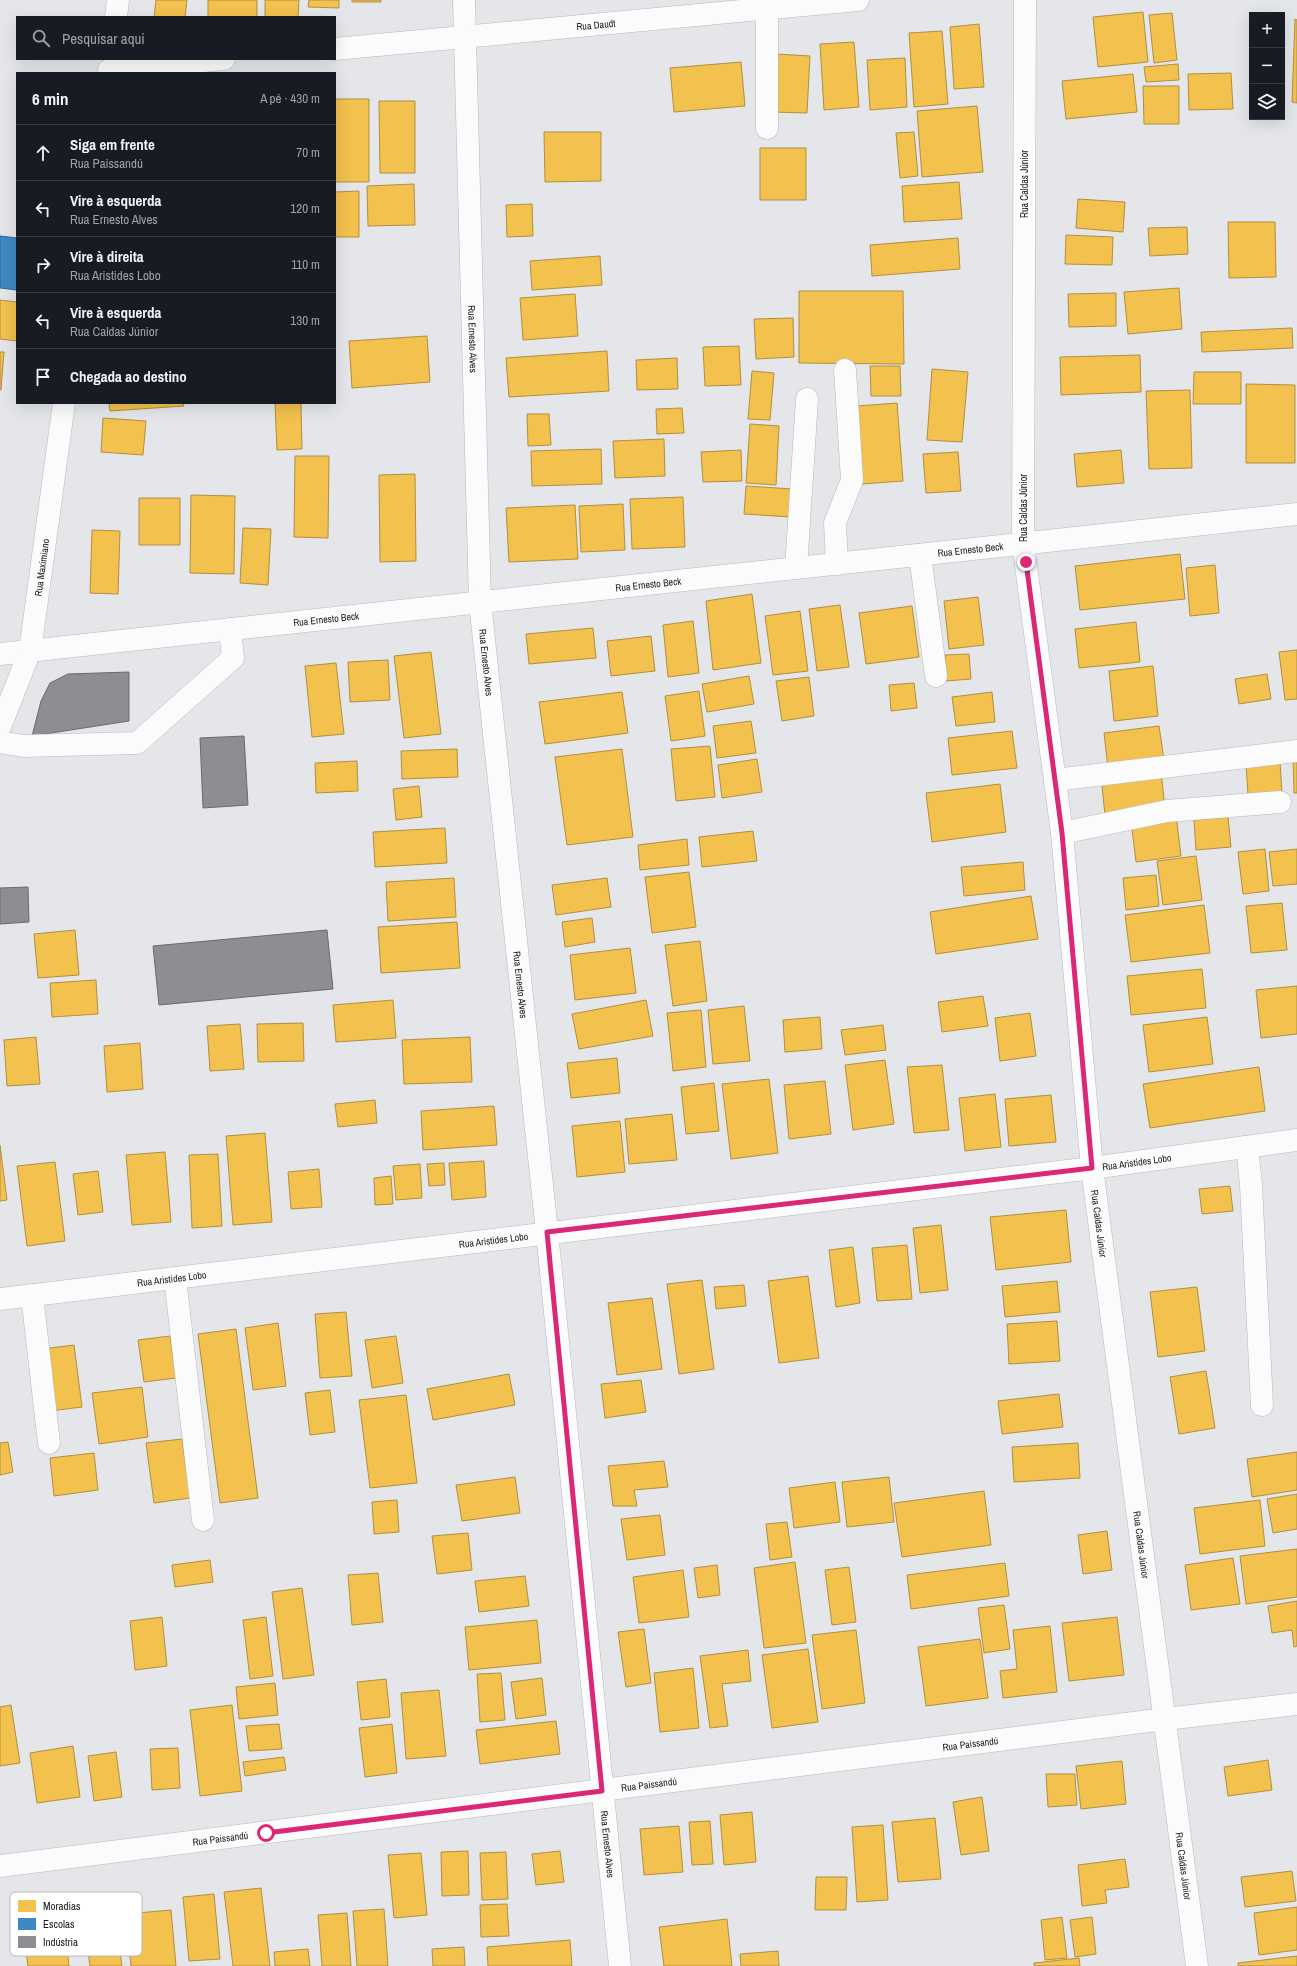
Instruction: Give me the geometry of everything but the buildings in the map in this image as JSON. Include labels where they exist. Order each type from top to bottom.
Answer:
[{"type":"street","points":[[116,16],[118,0]]},
{"type":"street","name":"Rua Ernesto Alves","points":[[464,0],[480,602],[547,1232],[620,1966]]},
{"type":"street","name":"Rua Daudt","points":[[336,49],[858,0]]},
{"type":"street","name":"Rua Caldas Júnior","points":[[1025,0],[1023,544],[1062,833],[1092,1168],[1197,1966]]},
{"type":"street","points":[[767,8],[767,128]]},
{"type":"street","points":[[109,67],[210,60]]},
{"type":"street","points":[[837,564],[835,523],[852,480],[845,370]]},
{"type":"street","points":[[796,568],[807,399]]},
{"type":"street","name":"Rua Maximiano","points":[[0,727],[30,650],[64,404]]},
{"type":"street","name":"Rua Ernesto Beck","points":[[0,654],[1297,514]]},
{"type":"street","points":[[920,555],[936,676]]},
{"type":"street","points":[[0,742],[23,746],[137,743],[233,658],[230,629]]},
{"type":"street","points":[[1055,780],[1297,751]]},
{"type":"street","points":[[1062,833],[1167,811],[1280,802]]},
{"type":"street","name":"Rua Aristides Lobo","points":[[0,1299],[547,1232],[1092,1168],[1297,1140]]},
{"type":"street","points":[[1247,1147],[1251,1185],[1262,1405]]},
{"type":"street","points":[[175,1278],[203,1520]]},
{"type":"street","points":[[32,1295],[49,1444]]},
{"type":"street","name":"Rua Paissandú","points":[[0,1866],[1165,1719],[1297,1704]]},
{"type":"route","points":[[266,1833],[602,1791],[547,1232],[1092,1168],[1062,833],[1026,562]]}]
